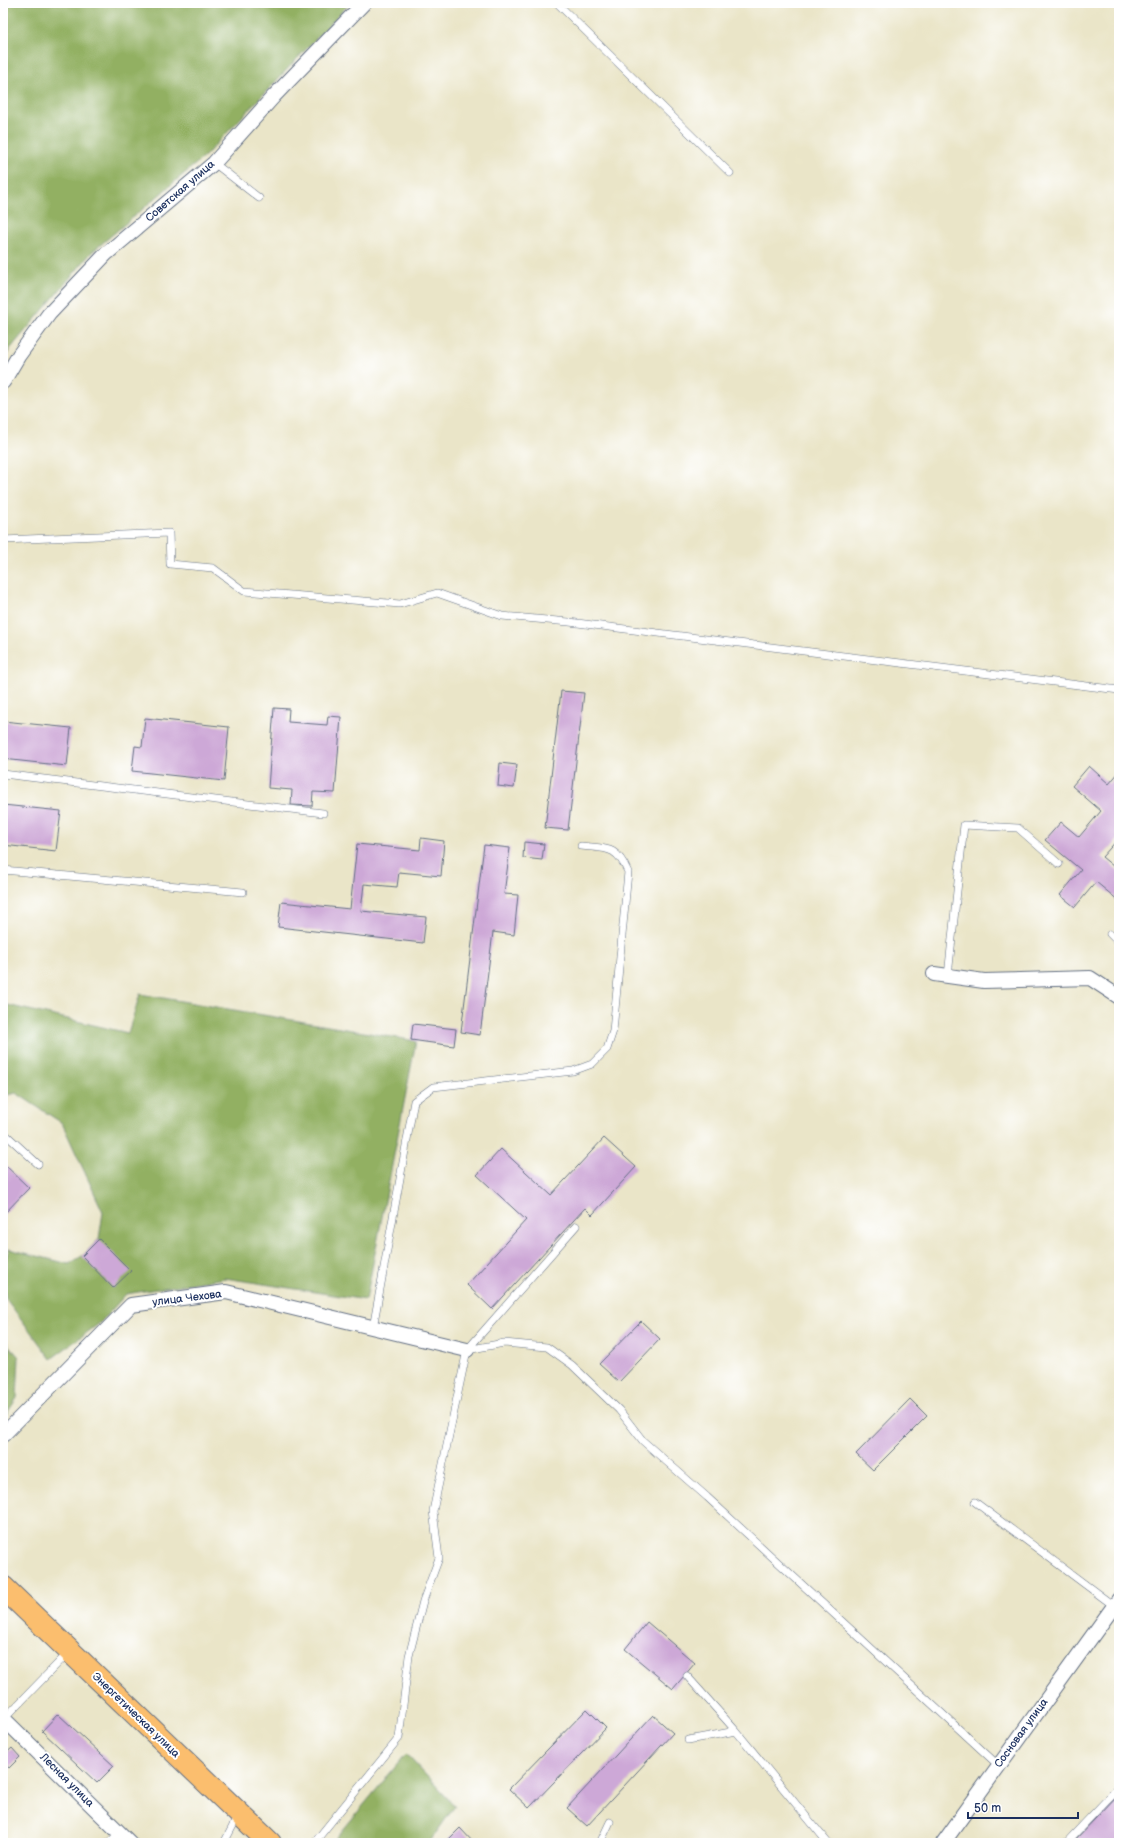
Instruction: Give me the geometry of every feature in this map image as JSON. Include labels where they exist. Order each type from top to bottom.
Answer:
[{"type":"main road","name":"Энергетическая улица","points":[[3,1587],[270,1843]]},
{"type":"street","name":"Советская улица","points":[[3,382],[19,355],[49,314],[106,254],[214,163],[274,96],[364,3]]},
{"type":"street","points":[[941,975],[984,981],[1090,978],[1119,997]]},
{"type":"street","name":"улица Чехова","points":[[3,1435],[131,1305],[226,1292],[373,1329],[467,1350]]},
{"type":"street","name":"Сосновая улица","points":[[943,1843],[998,1765],[1117,1605]]},
{"type":"street","name":"Лесная улица","points":[[3,1718],[130,1843]]},
{"type":"lane","points":[[557,3],[730,173]]},
{"type":"lane","points":[[214,163],[260,198]]},
{"type":"lane","points":[[3,540],[169,533],[170,564],[213,568],[244,591],[400,604],[437,593],[502,616],[569,622],[1119,690]]},
{"type":"lane","points":[[3,774],[323,813]]},
{"type":"lane","points":[[941,975],[964,825],[1018,828],[1059,864]]},
{"type":"lane","points":[[373,1329],[414,1101],[433,1086],[573,1071],[592,1064],[608,1049],[613,1031],[628,872],[622,857],[611,849],[581,846]]},
{"type":"lane","points":[[3,870],[244,892]]},
{"type":"lane","points":[[1110,934],[1119,943]]},
{"type":"lane","points":[[3,1132],[38,1164]]},
{"type":"lane","points":[[314,1843],[399,1738],[409,1656],[423,1601],[439,1558],[433,1511],[467,1350],[576,1226]]},
{"type":"lane","points":[[467,1350],[504,1344],[547,1347],[572,1365],[620,1410],[643,1441],[707,1497],[998,1765]]},
{"type":"lane","points":[[975,1502],[1117,1605]]},
{"type":"lane","points":[[3,1718],[70,1652]]},
{"type":"lane","points":[[687,1676],[736,1730],[828,1843]]},
{"type":"lane","points":[[688,1740],[736,1730]]},
{"type":"lane","points":[[1066,1843],[1119,1787]]},
{"type":"lane","points":[[224,1843],[239,1814]]},
{"type":"lane","points":[[600,1843],[610,1822]]},
{"type":"lane","points":[[109,1843],[120,1832]]},
{"type":"green space","points":[[3,3],[350,3],[205,156],[91,253],[10,349],[3,362]]},
{"type":"green space","points":[[140,994],[416,1041],[366,1300],[225,1278],[126,1294],[100,1323],[51,1359],[6,1299],[3,1284],[3,1266],[9,1249],[69,1264],[82,1256],[99,1239],[103,1212],[62,1123],[16,1093],[3,1096],[3,1004],[128,1033]]},
{"type":"green space","points":[[3,1339],[19,1357],[17,1398],[3,1419]]},
{"type":"green space","points":[[406,1754],[455,1806],[431,1840],[434,1843],[332,1843]]},
{"type":"building","points":[[561,691],[584,693],[568,830],[545,828]]},
{"type":"building","points":[[274,708],[289,709],[288,722],[327,725],[328,716],[341,717],[335,793],[313,792],[312,806],[291,805],[292,790],[268,788]]},
{"type":"building","points":[[145,718],[229,727],[224,781],[132,771],[135,746],[142,747]]},
{"type":"building","points":[[3,721],[71,728],[67,766],[3,759]]},
{"type":"building","points":[[500,763],[517,765],[514,788],[498,786]]},
{"type":"building","points":[[1089,766],[1109,784],[1119,772],[1119,838],[1102,857],[1119,871],[1119,901],[1096,882],[1075,907],[1060,895],[1081,870],[1045,840],[1061,822],[1079,837],[1101,811],[1072,786]]},
{"type":"building","points":[[3,805],[61,811],[56,851],[3,845]]},
{"type":"building","points":[[421,838],[444,841],[441,876],[399,872],[397,887],[364,884],[361,911],[426,917],[423,943],[278,927],[281,902],[350,909],[357,844],[420,850]]},
{"type":"building","points":[[524,842],[544,844],[542,860],[523,858]]},
{"type":"building","points":[[484,845],[510,848],[504,894],[518,895],[514,935],[493,932],[480,1035],[461,1032]]},
{"type":"building","points":[[413,1024],[456,1029],[454,1046],[411,1040]]},
{"type":"building","points":[[604,1138],[636,1167],[592,1215],[585,1208],[492,1309],[467,1285],[526,1220],[477,1175],[501,1149],[551,1195]]},
{"type":"building","points":[[3,1163],[29,1188],[3,1215]]},
{"type":"building","points":[[99,1239],[131,1271],[113,1288],[82,1256]]},
{"type":"building","points":[[641,1321],[660,1339],[619,1382],[599,1364]]},
{"type":"building","points":[[910,1399],[927,1416],[873,1470],[856,1454]]},
{"type":"building","points":[[647,1622],[695,1663],[673,1689],[625,1649]]},
{"type":"building","points":[[587,1709],[606,1728],[529,1808],[509,1789]]},
{"type":"building","points":[[58,1714],[114,1766],[97,1783],[42,1731]]},
{"type":"building","points":[[653,1715],[673,1733],[587,1826],[567,1808]]},
{"type":"building","points":[[12,1748],[20,1757],[9,1768],[3,1762],[3,1756]]},
{"type":"building","points":[[1119,1794],[1119,1843],[1072,1843]]},
{"type":"building","points":[[460,1828],[474,1843],[445,1843]]}]
